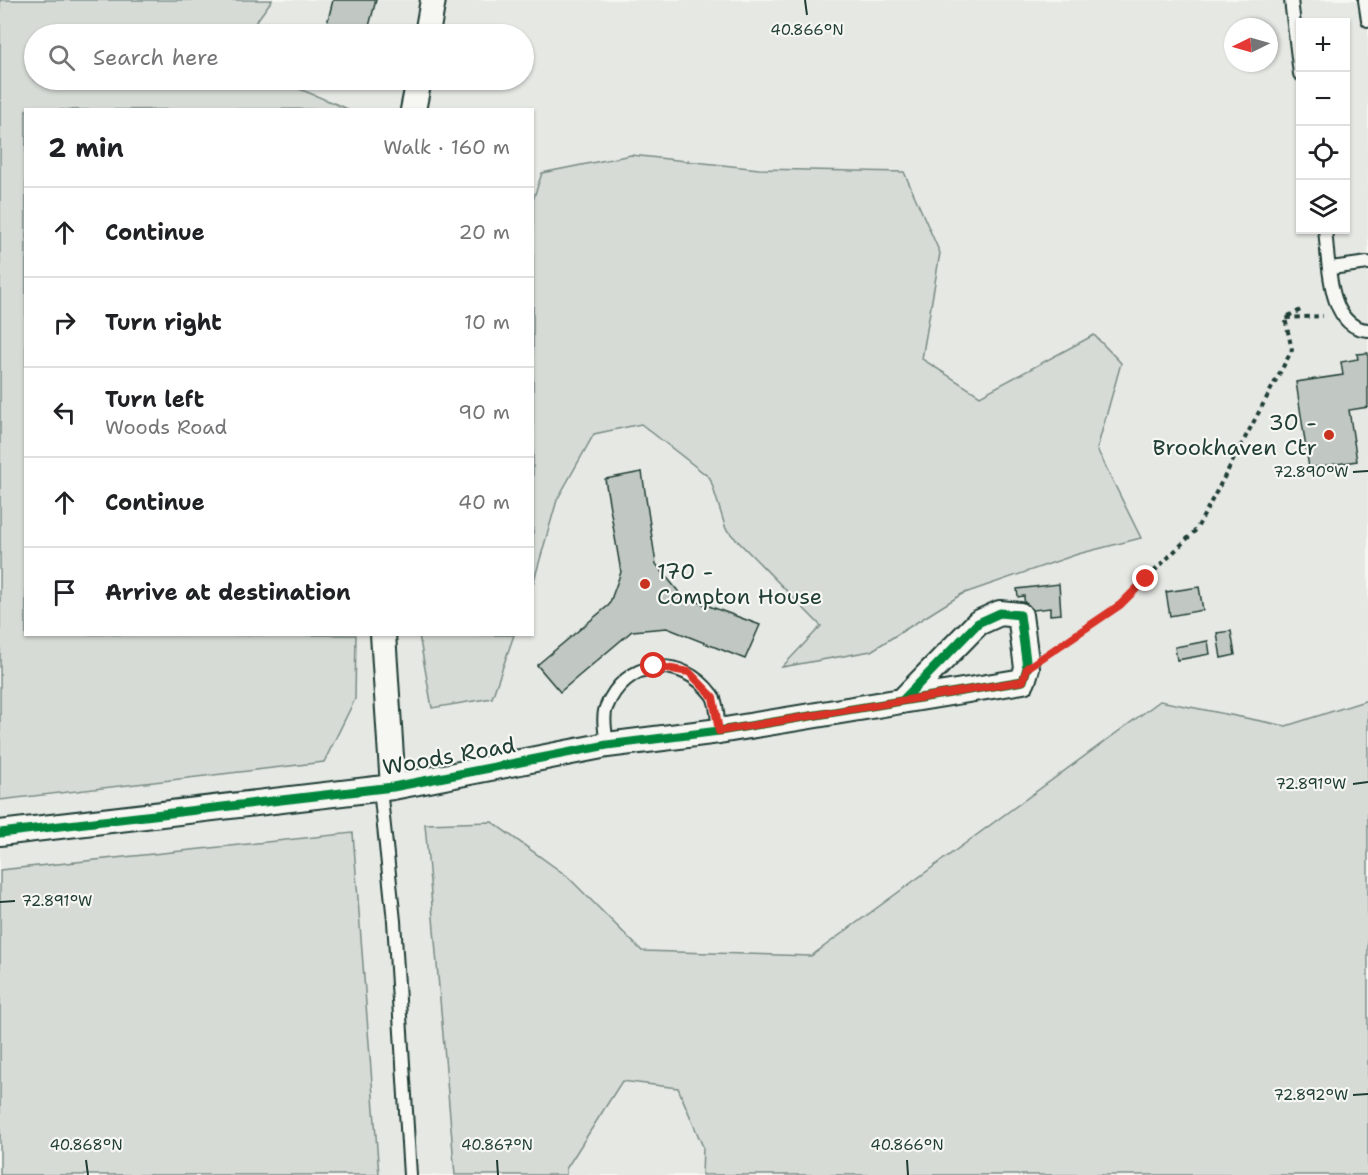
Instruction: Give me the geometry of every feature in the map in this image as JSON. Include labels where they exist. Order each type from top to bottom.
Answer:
[{"type":"street","points":[[429,24],[433,0]]},
{"type":"street","points":[[413,108],[417,90]]},
{"type":"street","points":[[902,701],[978,623],[1000,613],[1020,615],[1027,668]]},
{"type":"street","points":[[383,636],[386,788]]},
{"type":"street","name":"Woods Road","points":[[0,833],[386,788],[607,745],[719,731],[1023,681],[1027,668]]},
{"type":"lane","points":[[1291,0],[1300,72]]},
{"type":"lane","points":[[1365,0],[1368,20]]},
{"type":"lane","points":[[1326,234],[1337,309],[1350,325],[1368,330]]},
{"type":"lane","points":[[1331,268],[1368,263]]},
{"type":"lane","points":[[607,745],[605,710],[623,680],[654,666],[689,672],[713,697],[719,731]]},
{"type":"lane","points":[[386,788],[410,1175]]},
{"type":"path","points":[[1285,318],[1303,309]]},
{"type":"path","points":[[1285,318],[1341,315]]},
{"type":"path","points":[[1027,668],[1120,605],[1196,530],[1292,350],[1285,318]]},
{"type":"shaded area","points":[[0,0],[1368,0],[1368,1175],[0,1175]]},
{"type":"shaded area","points":[[0,0],[272,0],[254,24],[24,24],[24,90],[302,90],[346,108],[24,108],[24,636],[356,636],[355,699],[324,762],[0,800]]},
{"type":"shaded area","points":[[631,155],[759,169],[904,172],[940,253],[922,359],[980,396],[1094,335],[1121,363],[1097,449],[1141,538],[1078,554],[962,594],[871,651],[782,667],[821,626],[726,529],[710,478],[641,424],[594,434],[557,500],[534,580],[534,197],[542,173]]},
{"type":"shaded area","points":[[419,636],[514,636],[492,698],[432,708]]},
{"type":"shaded area","points":[[1368,700],[1368,1175],[702,1175],[703,1147],[678,1088],[622,1081],[566,1169],[566,1175],[455,1175],[425,824],[492,822],[567,876],[642,951],[811,956],[1160,701],[1286,726]]},
{"type":"shaded area","points":[[353,833],[379,1175],[0,1175],[0,870]]},
{"type":"building","points":[[333,0],[376,0],[370,24],[327,24]]},
{"type":"building","name":"30 - Brookhaven Ctr","points":[[1368,353],[1368,407],[1349,410],[1357,461],[1309,468],[1296,382],[1343,375],[1341,362],[1358,359],[1357,354]]},
{"type":"building","name":"170 - Compton House","points":[[642,472],[656,564],[682,596],[760,625],[745,659],[667,628],[632,631],[560,692],[537,665],[609,605],[621,572],[605,479]]},
{"type":"building","points":[[1059,584],[1061,614],[1050,615],[1050,608],[1025,611],[1024,596],[1018,597],[1017,589]]},
{"type":"building","points":[[1199,587],[1203,610],[1170,616],[1166,592]]},
{"type":"building","points":[[1231,631],[1235,655],[1221,658],[1217,633]]},
{"type":"building","points":[[1208,641],[1210,654],[1177,660],[1175,647]]},
{"type":"cycle path","points":[[0,833],[393,787],[607,745],[719,731],[1023,681],[1027,668],[1020,615],[1000,613],[978,623],[902,701]]},
{"type":"place","name":"30 - Brookhaven Ctr","points":[[1329,435]]},
{"type":"place","name":"170 - Compton House","points":[[645,584]]},
{"type":"route","points":[[654,666],[689,672],[713,697],[719,731],[1023,681],[1027,668],[1120,605],[1146,579]]}]
